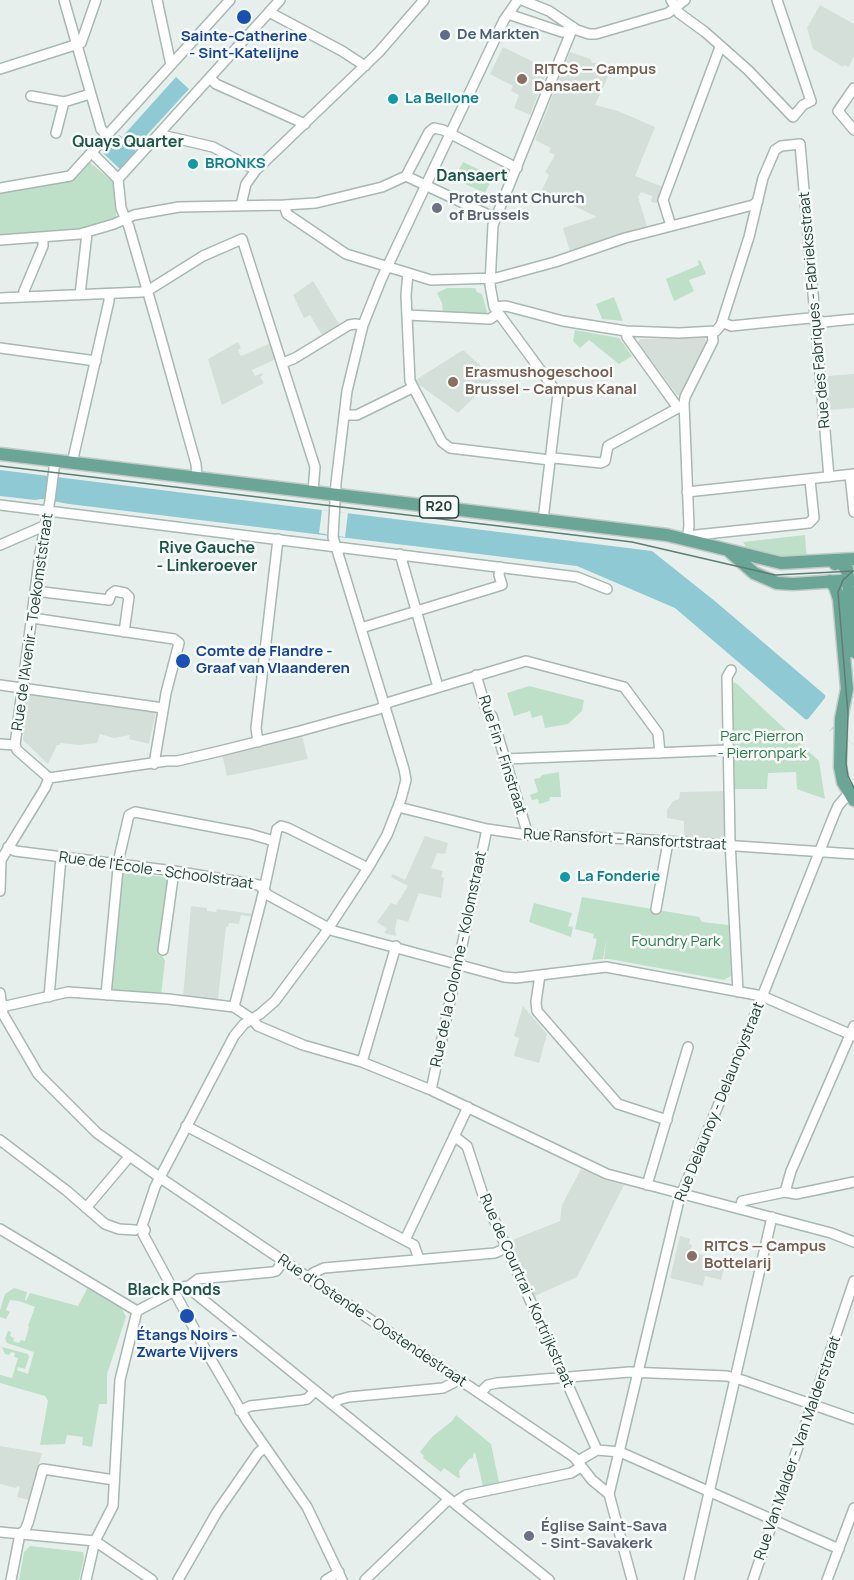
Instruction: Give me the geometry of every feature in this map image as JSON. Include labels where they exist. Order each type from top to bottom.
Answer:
[{"type":"main road","name":"R20","points":[[0,454],[313,492],[335,504],[543,520],[667,535],[687,538],[781,563],[854,559]]},
{"type":"main road","name":"R20","points":[[729,551],[754,573],[777,583],[832,583],[851,580]]},
{"type":"main road","points":[[852,797],[843,780],[840,767],[842,706],[847,690],[839,599],[832,583],[830,569],[837,561],[847,568],[851,580],[854,652]]},
{"type":"street","points":[[64,0],[101,129],[107,136]]},
{"type":"street","points":[[0,69],[81,43],[96,0]]},
{"type":"street","points":[[157,0],[171,65]]},
{"type":"street","points":[[1,187],[68,177],[230,0]]},
{"type":"street","points":[[118,179],[280,0]]},
{"type":"street","points":[[241,205],[246,184],[256,170],[365,66],[424,0]]},
{"type":"street","points":[[326,1580],[341,1576],[307,1507],[240,1411],[140,1230],[160,1177],[234,1036],[244,1024],[275,1001],[329,928],[387,835],[406,780],[333,535],[350,374],[363,325],[387,266],[508,14],[520,0],[549,11],[572,29],[597,34],[665,14],[673,3],[685,0]]},
{"type":"street","points":[[673,3],[679,13],[705,32],[748,70],[793,117],[803,105],[811,101],[777,0]]},
{"type":"street","points":[[269,12],[365,66]]},
{"type":"street","points":[[508,14],[562,32],[572,29]]},
{"type":"street","points":[[543,520],[558,394],[495,311],[490,278],[495,218],[572,29]]},
{"type":"street","points":[[671,226],[663,200],[720,47]]},
{"type":"street","points":[[210,78],[216,84],[304,124]]},
{"type":"street","points":[[854,88],[838,111],[854,130]]},
{"type":"street","points":[[32,96],[64,102],[90,94]]},
{"type":"street","points":[[56,133],[64,102]]},
{"type":"street","points":[[0,240],[87,233],[134,215],[179,207],[316,203],[382,188],[406,176],[432,129],[449,133],[517,168]]},
{"type":"street","points":[[161,132],[166,136],[213,147],[256,170]]},
{"type":"street","name":"Rue des Fabriques - Fabrieksstraat","points":[[758,201],[763,178],[776,148],[800,144],[829,477]]},
{"type":"street","points":[[92,153],[118,179],[120,204],[147,290],[196,464],[197,477]]},
{"type":"street","points":[[406,176],[495,218]]},
{"type":"street","points":[[284,205],[287,214],[346,254],[431,280],[496,278],[555,262],[625,238],[753,205],[758,201]]},
{"type":"street","points":[[407,315],[490,319],[495,311],[506,306],[563,321],[626,331],[712,332],[718,329],[722,322],[758,201]]},
{"type":"street","points":[[80,295],[87,233]]},
{"type":"street","points":[[24,296],[43,246],[43,237]]},
{"type":"street","points":[[0,298],[109,295],[147,290],[203,256],[242,239],[315,467],[313,492]]},
{"type":"street","points":[[408,273],[406,282],[410,381],[442,442],[450,448],[550,460],[554,458],[601,463],[605,461],[607,448],[611,444],[681,408]]},
{"type":"street","points":[[72,463],[109,295]]},
{"type":"street","points":[[722,322],[731,326],[810,318],[824,322],[854,319]]},
{"type":"street","points":[[283,363],[349,326],[363,325]]},
{"type":"street","points":[[626,331],[627,337],[681,408]]},
{"type":"street","points":[[712,332],[712,341],[681,408],[687,492],[687,538],[809,523],[814,518],[810,480]]},
{"type":"street","points":[[0,348],[96,361]]},
{"type":"street","points":[[345,414],[357,415],[412,388]]},
{"type":"street","name":"Rue de l'Avenir - Toekomststraat","points":[[15,745],[44,526],[51,500],[55,461]]},
{"type":"street","points":[[687,492],[852,474],[854,512]]},
{"type":"street","points":[[0,505],[577,577],[607,589]]},
{"type":"street","points":[[0,545],[44,526]]},
{"type":"street","points":[[258,742],[256,728],[278,539]]},
{"type":"street","points":[[400,554],[438,687]]},
{"type":"street","points":[[361,628],[502,585],[499,575],[500,567]]},
{"type":"street","points":[[35,591],[109,600],[115,591],[125,593],[129,597],[124,632]]},
{"type":"street","points":[[32,618],[174,639],[179,643],[163,708],[154,764]]},
{"type":"street","points":[[0,744],[15,745],[49,778],[177,761],[380,709],[385,705],[438,687],[526,661],[624,687],[658,733],[660,753]]},
{"type":"street","points":[[731,670],[727,677],[728,750],[738,992]]},
{"type":"street","name":"Rue Fin - Finstraat","points":[[476,675],[487,712],[492,716],[528,836]]},
{"type":"street","points":[[0,685],[163,708]]},
{"type":"street","points":[[505,759],[728,750]]},
{"type":"street","points":[[0,891],[0,860],[49,778]]},
{"type":"street","name":"Rue Delaunoy - Delaunoystraat","points":[[609,1494],[682,1194],[818,852],[838,806],[852,797]]},
{"type":"street","name":"Rue Ransfort - Ransfortstraat","points":[[398,807],[487,829],[528,836],[599,837],[854,854]]},
{"type":"street","points":[[106,995],[118,864],[129,814],[135,812],[250,834],[274,841]]},
{"type":"street","points":[[234,1007],[279,827],[288,828],[368,868]]},
{"type":"street","name":"Rue de la Colonne - Kolomstraat","points":[[431,1090],[487,829]]},
{"type":"street","points":[[656,909],[668,842]]},
{"type":"street","name":"Rue de l'École - Schoolstraat","points":[[8,847],[15,851],[259,885],[268,895],[329,928],[382,945],[396,946],[511,978],[606,967],[762,996],[853,1032]]},
{"type":"street","points":[[49,997],[61,857]]},
{"type":"street","points":[[163,950],[174,872]]},
{"type":"street","points":[[362,1062],[396,946]]},
{"type":"street","points":[[540,975],[537,1011],[618,1104],[667,1120]]},
{"type":"street","points":[[1,1010],[6,1006],[68,992],[168,999],[234,1007],[258,1026],[273,1033],[303,1045],[362,1062],[431,1090],[608,1174],[831,1233],[854,1242]]},
{"type":"street","points":[[0,993],[1,1010]]},
{"type":"street","name":"Rue d'Ostende - Oostendestraat","points":[[1,1010],[38,1074],[97,1133],[580,1464],[609,1494]]},
{"type":"street","points":[[786,1192],[791,1172],[853,1032]]},
{"type":"street","points":[[647,1185],[688,1047]]},
{"type":"street","points":[[405,1240],[468,1107]]},
{"type":"street","points":[[186,1126],[414,1245],[419,1259]]},
{"type":"street","name":"Rue de Courtrai - Kortrijkstraat","points":[[454,1136],[467,1146],[483,1195],[597,1450]]},
{"type":"street","points":[[1,1143],[112,1228],[140,1230]]},
{"type":"street","points":[[86,1208],[129,1156]]},
{"type":"street","points":[[740,1208],[742,1201],[786,1192],[796,1194],[854,1182]]},
{"type":"street","points":[[689,1580],[772,1217]]},
{"type":"street","points":[[0,1229],[137,1311]]},
{"type":"street","points":[[309,1278],[313,1273],[324,1268],[495,1253],[506,1248]]},
{"type":"street","points":[[86,1580],[95,1541],[112,1506],[120,1380],[137,1311],[189,1286],[198,1279],[276,1271],[284,1262]]},
{"type":"street","name":"Rue Van Malder - Van Malderstraat","points":[[753,1580],[854,1281]]},
{"type":"street","points":[[189,1286],[549,1580]]},
{"type":"street","points":[[480,1394],[488,1385],[497,1383],[639,1372],[735,1378],[854,1419]]},
{"type":"street","points":[[334,1405],[338,1400],[349,1397],[443,1388],[457,1378]]},
{"type":"street","points":[[240,1411],[250,1406],[307,1399],[315,1391]]},
{"type":"street","points":[[178,1580],[217,1512],[258,1453],[265,1448]]},
{"type":"street","points":[[365,1580],[452,1501],[571,1473],[597,1450],[620,1452],[839,1549]]},
{"type":"street","points":[[11,1580],[20,1534],[28,1523],[43,1469],[114,1480]]},
{"type":"street","points":[[609,1494],[632,1580]]},
{"type":"street","points":[[827,1580],[854,1508]]},
{"type":"street","points":[[0,1532],[95,1541],[152,1580]]},
{"type":"shaded area","points":[[820,5],[854,24],[854,56],[849,67],[844,65],[843,67],[813,49],[807,28]]},
{"type":"shaded area","name":"RITCS — Campus Dansaert","points":[[503,47],[548,69],[530,115],[514,108],[519,95],[511,91],[513,86],[490,74]]},
{"type":"shaded area","points":[[570,52],[591,59],[592,63],[601,63],[612,68],[595,105],[618,111],[655,127],[635,176],[663,187],[657,203],[651,202],[652,196],[641,192],[638,197],[647,226],[570,252],[563,228],[597,217],[542,190],[549,175],[545,172],[555,155],[549,152],[551,148],[535,140]]},
{"type":"shaded area","points":[[313,281],[339,324],[322,335],[310,315],[304,318],[293,295]]},
{"type":"shaded area","points":[[704,338],[707,343],[682,394],[677,395],[638,342],[640,339]]},
{"type":"shaded area","points":[[238,342],[241,356],[271,343],[276,359],[252,370],[255,376],[262,373],[260,377],[264,383],[222,405],[208,359]]},
{"type":"shaded area","name":"Erasmushogeschool Brussel – Campus Kanal","points":[[463,350],[494,378],[458,413],[414,381]]},
{"type":"shaded area","points":[[854,374],[854,408],[829,410],[826,376]]},
{"type":"shaded area","points":[[31,695],[156,711],[149,744],[129,739],[130,735],[114,738],[100,734],[97,743],[79,745],[60,743],[48,764],[23,740],[28,697]]},
{"type":"shaded area","points":[[302,736],[308,759],[227,776],[222,754]]},
{"type":"shaded area","points":[[725,791],[726,839],[724,841],[684,838],[684,821],[667,818],[667,810],[673,801],[679,799],[680,792]]},
{"type":"shaded area","points":[[425,836],[448,843],[445,854],[437,853],[431,868],[443,871],[441,898],[419,893],[408,922],[397,919],[396,936],[384,933],[387,929],[377,922],[391,903],[396,905],[408,886],[391,877],[393,874],[405,880]]},
{"type":"shaded area","points":[[191,906],[207,908],[207,911],[216,912],[217,909],[254,914],[253,917],[241,915],[239,924],[229,923],[226,927],[218,999],[183,997]]},
{"type":"shaded area","points":[[523,1006],[547,1034],[539,1063],[514,1056],[519,1038],[514,1036]]},
{"type":"shaded area","points":[[581,1169],[605,1180],[624,1185],[577,1277],[535,1296],[510,1241],[560,1221],[562,1205]]},
{"type":"shaded area","name":"RITCS — Campus Bottelarij","points":[[680,1236],[690,1239],[691,1252],[726,1261],[721,1280],[705,1276],[703,1286],[670,1278]]},
{"type":"shaded area","points":[[0,1446],[42,1453],[29,1500],[17,1497],[20,1486],[16,1488],[0,1484]]},
{"type":"green space","points":[[88,161],[116,184],[116,220],[82,232],[0,239],[0,192],[69,181]]},
{"type":"green space","points":[[463,162],[493,176],[485,193],[454,179]]},
{"type":"green space","points":[[700,260],[706,274],[689,280],[694,291],[674,301],[666,279],[699,265]]},
{"type":"green space","points":[[447,288],[475,288],[482,294],[487,312],[484,317],[443,314],[442,303],[437,293]]},
{"type":"green space","points":[[614,297],[623,321],[602,319],[596,304]]},
{"type":"green space","points":[[575,330],[619,338],[632,356],[619,364],[589,340],[580,348],[573,341]]},
{"type":"green space","points":[[805,535],[807,560],[793,560],[748,550],[743,542]]},
{"type":"green space","name":"Parc Pierron - Pierronpark","points":[[731,682],[736,683],[819,761],[825,799],[797,789],[796,772],[768,773],[767,789],[735,789]]},
{"type":"green space","points":[[529,686],[584,700],[582,711],[568,724],[545,728],[542,715],[532,718],[530,711],[514,716],[507,693]]},
{"type":"green space","points":[[559,772],[561,797],[550,797],[549,801],[539,804],[538,799],[532,800],[530,795],[538,792],[534,779]]},
{"type":"green space","points":[[124,871],[169,878],[160,951],[165,961],[161,995],[110,990]]},
{"type":"green space","name":"Foundry Park","points":[[582,897],[699,917],[702,922],[729,925],[731,976],[724,980],[604,959],[607,937],[603,959],[592,960],[597,939],[593,938],[594,934],[575,929]]},
{"type":"green space","points":[[534,903],[572,913],[568,926],[573,927],[571,937],[529,922]]},
{"type":"green space","points":[[88,1287],[120,1305],[126,1317],[107,1374],[107,1404],[99,1404],[92,1447],[82,1445],[83,1437],[67,1435],[65,1444],[40,1445],[48,1401],[45,1396],[0,1383],[0,1375],[12,1378],[18,1358],[14,1357],[15,1353],[5,1354],[2,1347],[28,1354],[25,1369],[18,1367],[17,1370],[28,1374],[34,1352],[7,1343],[5,1339],[8,1331],[14,1338],[13,1341],[19,1343],[21,1340],[25,1341],[35,1307],[10,1300],[6,1310],[10,1312],[6,1319],[0,1317],[5,1294],[14,1288],[27,1292],[26,1301],[30,1293],[78,1306]]},
{"type":"green space","points":[[456,1415],[491,1444],[499,1482],[483,1486],[475,1452],[473,1458],[469,1459],[459,1471],[460,1478],[444,1468],[441,1472],[423,1458],[420,1452],[432,1437]]},
{"type":"green space","points":[[30,1546],[83,1552],[84,1558],[79,1580],[19,1580],[24,1552]]},
{"type":"water","points":[[176,77],[189,89],[134,149],[136,151],[120,169],[103,153],[119,135],[122,137]]},
{"type":"water","points":[[0,470],[652,551],[825,695],[823,701],[854,745],[833,728],[829,732],[805,719],[675,608],[577,566],[42,499],[0,496]]},
{"type":"pier","points":[[322,510],[348,513],[345,537],[319,533]]},
{"type":"pier","points":[[826,693],[829,697],[827,701],[854,725],[854,745],[833,727],[827,734],[803,721],[808,719],[825,698]]},
{"type":"tram line","points":[[0,466],[632,542],[775,575],[854,571]]},
{"type":"tram line","points":[[853,571],[843,580],[838,592],[848,714],[846,763],[848,776],[854,788]]},
{"type":"place","name":"Sainte-Catherine - Sint-Katelijne","points":[[244,17]]},
{"type":"place","name":"De Markten","points":[[445,35]]},
{"type":"place","name":"RITCS — Campus Dansaert","points":[[522,79]]},
{"type":"place","name":"La Bellone","points":[[393,99]]},
{"type":"place","name":"BRONKS","points":[[193,164]]},
{"type":"place","name":"Protestant Church of Brussels","points":[[437,208]]},
{"type":"place","name":"Erasmushogeschool Brussel – Campus Kanal","points":[[453,382]]},
{"type":"place","name":"Comte de Flandre - Graaf van Vlaanderen","points":[[183,661]]},
{"type":"place","name":"La Fonderie","points":[[565,877]]},
{"type":"place","name":"RITCS — Campus Bottelarij","points":[[692,1256]]},
{"type":"place","name":"Étangs Noirs - Zwarte Vijvers","points":[[187,1316]]},
{"type":"place","name":"Église Saint-Sava - Sint-Savakerk","points":[[529,1536]]},
{"type":"district","name":"Quays Quarter","points":[[128,143]]},
{"type":"district","name":"Dansaert","points":[[472,177]]},
{"type":"district","name":"Rive Gauche - Linkeroever","points":[[207,558]]},
{"type":"district","name":"Black Ponds","points":[[174,1291]]}]
